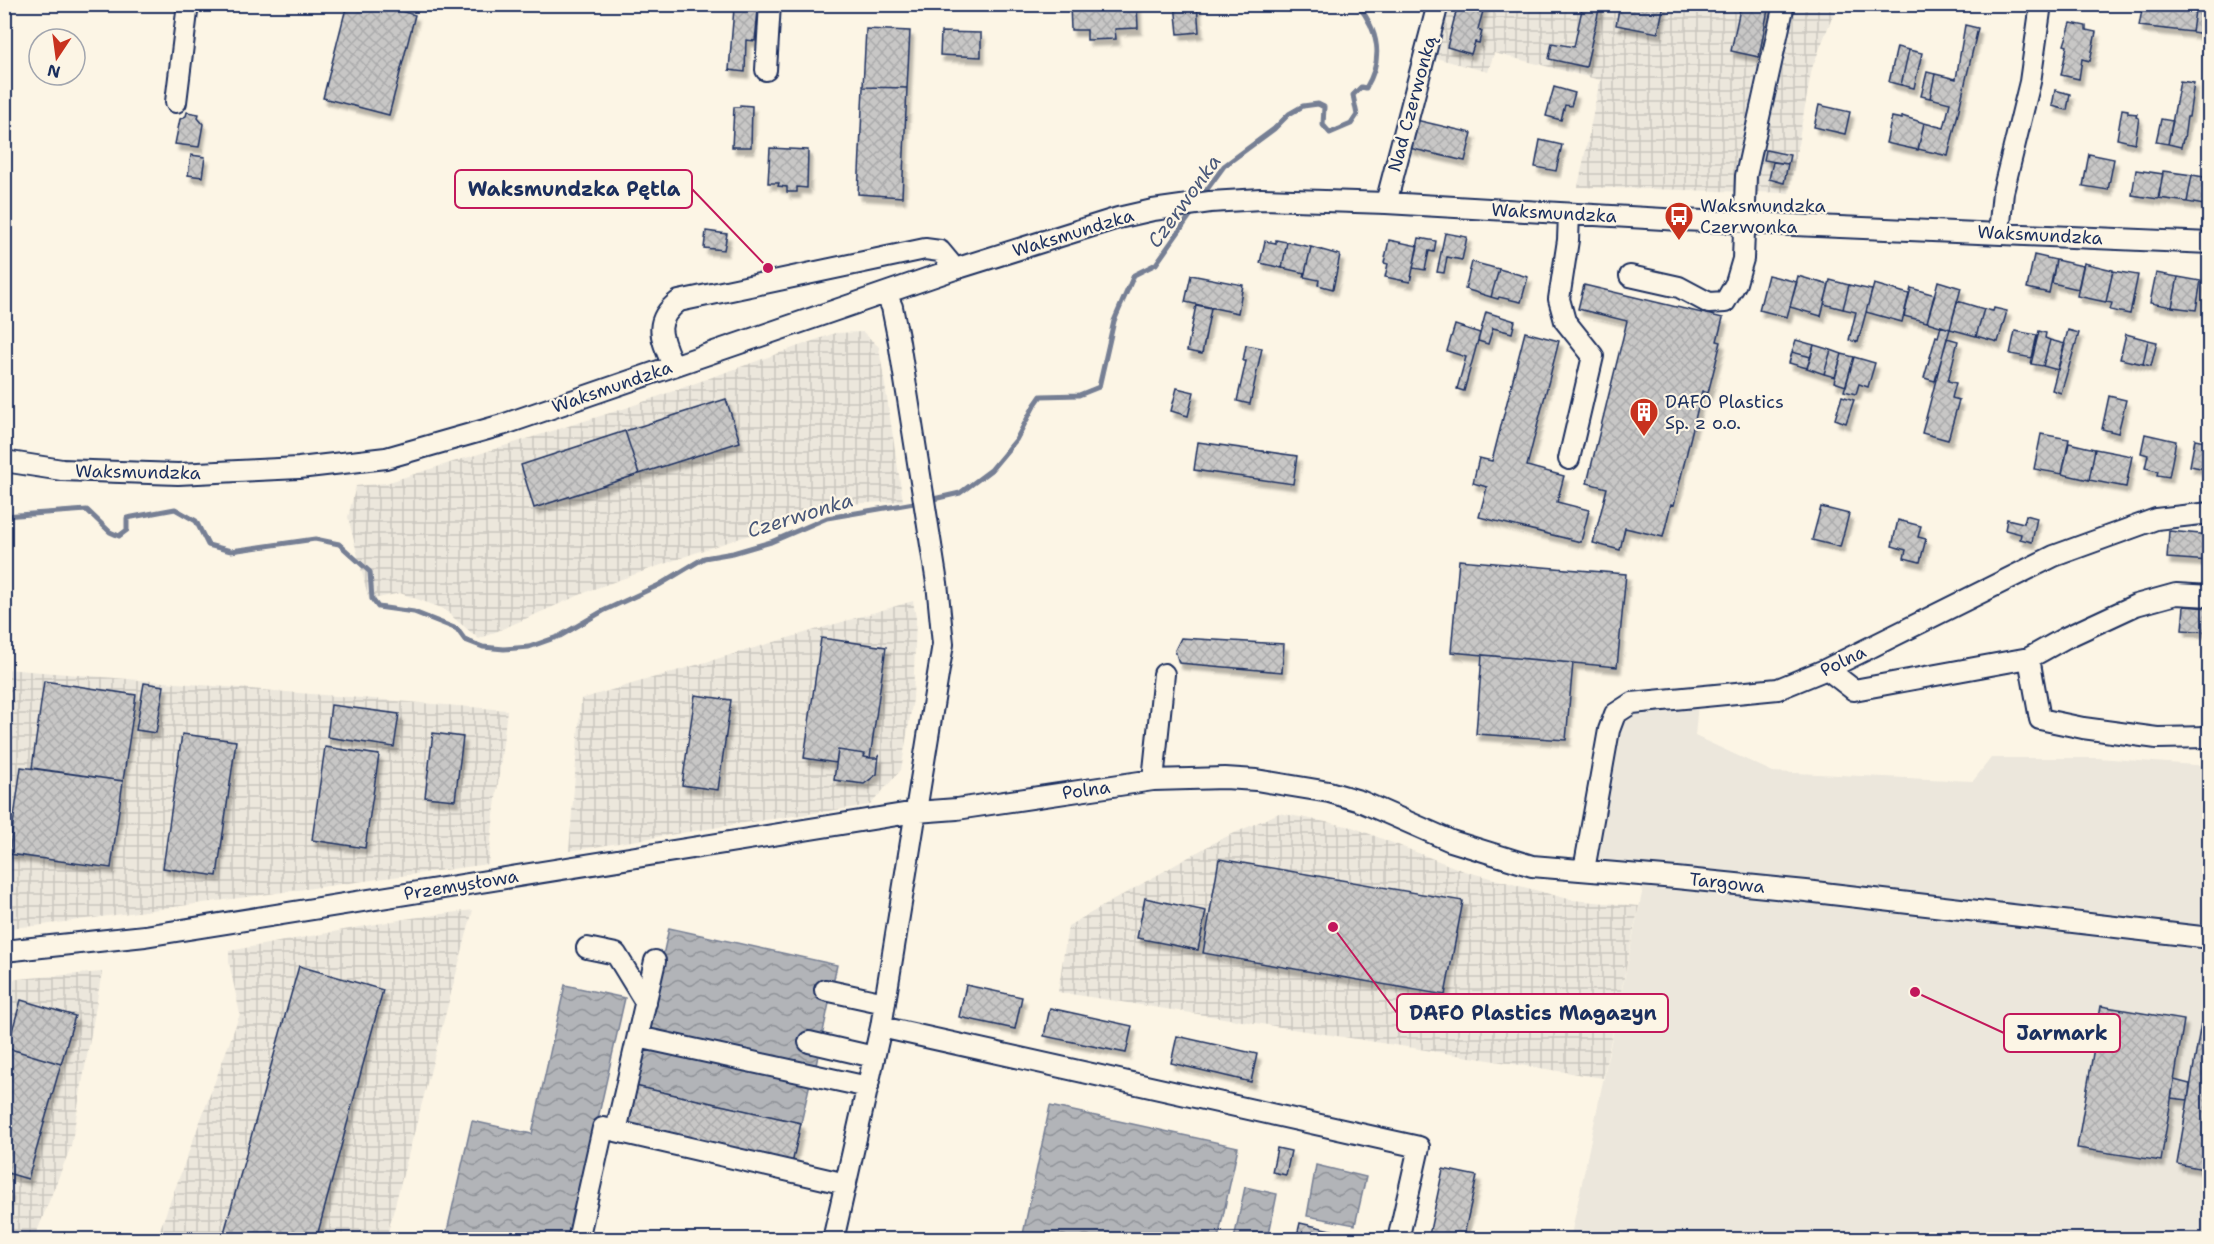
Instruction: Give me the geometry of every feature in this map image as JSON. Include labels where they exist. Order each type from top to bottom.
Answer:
[{"type":"street","points":[[176,102],[188,4]]},
{"type":"street","points":[[766,70],[770,4]]},
{"type":"street","name":"Nad Czerwonką","points":[[1386,203],[1438,4]]},
{"type":"street","points":[[1630,276],[1679,287],[1708,303],[1725,302],[1736,283],[1743,259],[1746,176],[1784,4]]},
{"type":"street","points":[[1999,233],[2003,192],[2030,82],[2041,4]]},
{"type":"street","name":"Waksmundzka","points":[[4,461],[62,470],[178,474],[298,468],[395,455],[465,437],[955,269],[1118,218],[1210,202],[1261,199],[1386,203],[1744,223],[2210,243]]},
{"type":"street","points":[[1569,214],[1568,240],[1559,299],[1565,321],[1593,356],[1569,459]]},
{"type":"street","points":[[673,366],[662,339],[660,327],[670,308],[679,301],[925,249],[940,252],[955,269]]},
{"type":"street","points":[[833,1239],[881,1028],[943,644],[937,583],[899,342],[892,307],[886,294]]},
{"type":"street","name":"Polna","points":[[1584,870],[1609,730],[1615,714],[1632,703],[1778,689],[1827,669],[2054,556],[2156,519],[2210,513]]},
{"type":"street","points":[[1827,669],[1854,690],[2029,658],[2065,638],[2136,605],[2176,594],[2210,596]]},
{"type":"street","points":[[2029,658],[2040,719],[2083,728],[2157,738],[2210,737]]},
{"type":"street","points":[[1153,780],[1164,674]]},
{"type":"street","name":"Polna","points":[[916,812],[957,809],[1153,780],[1225,778],[1256,780]]},
{"type":"street","name":"Targowa","points":[[1256,780],[1329,792],[1360,801],[1451,841],[1532,866],[1806,891],[2210,938]]},
{"type":"street","name":"Przemysłowa","points":[[4,951],[145,936],[916,812]]},
{"type":"street","points":[[587,948],[616,954],[646,1003]]},
{"type":"street","points":[[616,1131],[655,961]]},
{"type":"street","points":[[825,990],[885,1003]]},
{"type":"street","points":[[881,1028],[1419,1147],[1398,1239]]},
{"type":"street","points":[[638,1037],[867,1087]]},
{"type":"street","points":[[809,1042],[874,1057]]},
{"type":"street","points":[[578,1239],[603,1128],[846,1184]]},
{"type":"shaded area","points":[[1428,5],[1837,5],[1812,68],[1789,193],[1578,187],[1600,80],[1494,53],[1488,72],[1417,53]]},
{"type":"shaded area","points":[[863,332],[879,347],[903,501],[847,504],[706,549],[591,590],[479,639],[442,608],[400,593],[369,600],[348,517],[356,486],[386,483],[626,408],[835,333]]},
{"type":"shaded area","points":[[913,601],[916,618],[913,699],[901,770],[870,805],[569,851],[581,699]]},
{"type":"shaded area","points":[[5,669],[507,710],[488,864],[35,926],[5,928]]},
{"type":"shaded area","points":[[1698,703],[1695,736],[1773,772],[1973,781],[1991,758],[2098,758],[2209,766],[2209,1239],[1570,1240],[1648,864],[1595,862],[1613,737],[1622,712]]},
{"type":"shaded area","points":[[1279,813],[1352,827],[1464,871],[1572,900],[1639,906],[1603,1078],[1058,992],[1068,926],[1217,841]]},
{"type":"shaded area","points":[[473,910],[386,1239],[156,1240],[240,1014],[229,962],[229,951],[404,919]]},
{"type":"shaded area","points":[[102,972],[71,1146],[34,1239],[5,1240],[5,980]]},
{"type":"water","points":[[669,928],[837,965],[815,1070],[646,1033]]},
{"type":"water","points":[[565,985],[625,998],[571,1239],[445,1240],[472,1121],[532,1134]]},
{"type":"water","points":[[644,1047],[810,1083],[801,1123],[635,1086]]},
{"type":"water","points":[[1050,1106],[1238,1147],[1218,1239],[1022,1239]]},
{"type":"water","points":[[1316,1165],[1366,1177],[1355,1225],[1307,1216]]},
{"type":"water","points":[[1245,1187],[1277,1194],[1268,1239],[1234,1239]]},
{"type":"building","points":[[347,4],[376,4],[415,15],[389,115],[323,98]]},
{"type":"building","points":[[1070,4],[1137,4],[1138,28],[1115,29],[1116,39],[1087,40],[1087,30],[1071,30]]},
{"type":"building","points":[[1175,4],[1197,4],[1199,32],[1178,34]]},
{"type":"building","points":[[1458,4],[1485,4],[1478,29],[1482,31],[1479,43],[1475,42],[1471,54],[1447,47]]},
{"type":"building","points":[[1583,4],[1600,5],[1586,67],[1549,59],[1552,43],[1574,47]]},
{"type":"building","points":[[1620,4],[1664,4],[1658,33],[1616,25]]},
{"type":"building","points":[[1741,4],[1769,4],[1759,57],[1731,51]]},
{"type":"building","points":[[2143,4],[2196,4],[2192,32],[2139,26]]},
{"type":"building","points":[[2196,4],[2210,4],[2210,35],[2192,32]]},
{"type":"building","points":[[734,8],[758,10],[755,41],[746,40],[745,72],[729,70]]},
{"type":"building","points":[[2071,23],[2086,26],[2086,30],[2096,32],[2090,61],[2082,59],[2079,79],[2061,75],[2067,46],[2064,45]]},
{"type":"building","points":[[1965,25],[1978,28],[1948,156],[1918,149],[1924,123],[1944,128],[1950,103],[1930,98],[1935,74],[1956,79]]},
{"type":"building","points":[[866,29],[910,31],[907,88],[863,87]]},
{"type":"building","points":[[941,32],[981,33],[981,57],[940,55]]},
{"type":"building","points":[[1897,47],[1909,50],[1901,85],[1889,82]]},
{"type":"building","points":[[1909,50],[1922,53],[1914,88],[1901,85]]},
{"type":"building","points":[[1927,72],[1935,74],[1930,98],[1921,96]]},
{"type":"building","points":[[2180,81],[2194,83],[2189,117],[2187,117],[2181,147],[2168,144]]},
{"type":"building","points":[[863,87],[907,88],[902,197],[858,194]]},
{"type":"building","points":[[1554,87],[1575,93],[1571,106],[1565,105],[1561,120],[1546,116]]},
{"type":"building","points":[[2055,90],[2070,94],[2067,110],[2052,106]]},
{"type":"building","points":[[740,105],[752,106],[751,147],[732,147],[734,107],[740,107]]},
{"type":"building","points":[[1819,105],[1850,112],[1845,134],[1814,127]]},
{"type":"building","points":[[2122,109],[2128,110],[2128,113],[2137,114],[2136,117],[2139,118],[2135,143],[2117,139]]},
{"type":"building","points":[[187,112],[199,114],[198,118],[203,124],[199,147],[175,144],[180,119],[186,116]]},
{"type":"building","points":[[1902,116],[1924,123],[1918,150],[1886,143],[1892,117],[1902,119]]},
{"type":"building","points":[[2161,119],[2173,121],[2168,144],[2156,142]]},
{"type":"building","points":[[1416,120],[1472,133],[1465,161],[1409,148]]},
{"type":"building","points":[[1540,140],[1562,145],[1556,171],[1535,167]]},
{"type":"building","points":[[770,148],[808,150],[807,188],[797,187],[797,192],[787,192],[787,187],[778,186],[779,183],[768,183]]},
{"type":"building","points":[[1766,150],[1790,155],[1788,164],[1764,160]]},
{"type":"building","points":[[2089,154],[2114,159],[2108,190],[2083,186]]},
{"type":"building","points":[[191,155],[205,157],[202,177],[188,175]]},
{"type":"building","points":[[1773,162],[1788,164],[1784,183],[1769,179]]},
{"type":"building","points":[[2136,170],[2163,174],[2158,199],[2132,195]]},
{"type":"building","points":[[2163,171],[2192,175],[2187,202],[2159,198]]},
{"type":"building","points":[[2192,175],[2210,178],[2210,206],[2187,202]]},
{"type":"building","points":[[706,231],[727,234],[724,250],[704,248]]},
{"type":"building","points":[[1445,233],[1467,237],[1462,260],[1447,257],[1444,273],[1437,272]]},
{"type":"building","points":[[1419,238],[1436,241],[1434,252],[1429,251],[1425,270],[1413,268]]},
{"type":"building","points":[[1276,240],[1287,242],[1282,268],[1260,263],[1265,241],[1276,243]]},
{"type":"building","points":[[1389,240],[1418,246],[1410,282],[1385,277],[1388,264],[1384,263]]},
{"type":"building","points":[[1287,242],[1311,247],[1305,273],[1282,268]]},
{"type":"building","points":[[1311,247],[1340,255],[1333,289],[1318,285],[1319,280],[1304,277]]},
{"type":"building","points":[[2034,255],[2056,260],[2049,293],[2027,288]]},
{"type":"building","points":[[2056,260],[2083,266],[2078,289],[2052,283]]},
{"type":"building","points":[[1472,262],[1499,269],[1491,297],[1465,289]]},
{"type":"building","points":[[2084,263],[2113,270],[2106,302],[2077,296]]},
{"type":"building","points":[[1499,269],[1528,277],[1521,302],[1491,297]]},
{"type":"building","points":[[2113,271],[2138,275],[2130,314],[2110,310],[2112,303],[2106,302]]},
{"type":"building","points":[[2156,273],[2178,277],[2172,307],[2150,303]]},
{"type":"building","points":[[1191,275],[1243,285],[1238,313],[1185,302]]},
{"type":"building","points":[[1768,275],[1797,282],[1787,317],[1759,310]]},
{"type":"building","points":[[1798,276],[1829,285],[1821,316],[1790,307]]},
{"type":"building","points":[[2178,277],[2201,281],[2196,310],[2172,307]]},
{"type":"building","points":[[1830,280],[1849,285],[1843,309],[1824,304]]},
{"type":"building","points":[[1938,281],[1961,288],[1950,329],[1927,322]]},
{"type":"building","points":[[1874,284],[1909,294],[1902,322],[1866,312]]},
{"type":"building","name":"DAFO Plastics Sp. z o.o.","points":[[1584,285],[1723,318],[1717,341],[1721,342],[1708,393],[1702,391],[1674,505],[1671,504],[1663,537],[1625,528],[1620,550],[1593,543],[1607,488],[1587,483],[1627,321],[1578,309]]},
{"type":"building","points":[[1849,285],[1872,290],[1858,342],[1849,340],[1856,312],[1843,309]]},
{"type":"building","points":[[1911,288],[1935,295],[1927,322],[1904,316]]},
{"type":"building","points":[[1957,301],[1984,309],[1976,336],[1950,329]]},
{"type":"building","points":[[1196,305],[1211,308],[1202,354],[1187,351]]},
{"type":"building","points":[[1994,308],[2007,311],[1998,342],[1976,336],[1984,309],[1993,311]]},
{"type":"building","points":[[1486,312],[1515,321],[1512,333],[1493,328],[1488,344],[1478,341]]},
{"type":"building","points":[[1455,325],[1480,333],[1464,391],[1457,389],[1466,357],[1447,351]]},
{"type":"building","points":[[1941,326],[1950,329],[1935,381],[1924,378]]},
{"type":"building","points":[[2068,330],[2079,333],[2061,393],[2052,390]]},
{"type":"building","points":[[2015,331],[2037,335],[2032,358],[2010,354]]},
{"type":"building","points":[[2039,331],[2046,333],[2045,338],[2050,340],[2043,366],[2031,364]]},
{"type":"building","points":[[1525,332],[1559,341],[1527,466],[1564,476],[1557,502],[1589,510],[1581,542],[1479,517],[1487,487],[1473,483],[1479,458],[1492,461]]},
{"type":"building","points":[[2126,334],[2148,340],[2143,364],[2120,359]]},
{"type":"building","points":[[1947,338],[1958,341],[1948,381],[1956,383],[1952,398],[1959,400],[1948,440],[1922,433]]},
{"type":"building","points":[[1796,340],[1814,345],[1811,357],[1792,352]]},
{"type":"building","points":[[2050,340],[2065,344],[2058,370],[2043,366]]},
{"type":"building","points":[[2148,340],[2157,342],[2151,366],[2143,364]]},
{"type":"building","points":[[1246,345],[1262,348],[1250,404],[1237,401],[1246,361],[1243,361]]},
{"type":"building","points":[[1814,345],[1831,350],[1824,374],[1807,368]]},
{"type":"building","points":[[1831,350],[1842,354],[1835,377],[1824,374]]},
{"type":"building","points":[[1792,352],[1811,357],[1807,368],[1789,363]]},
{"type":"building","points":[[1842,354],[1854,357],[1846,386],[1834,382]]},
{"type":"building","points":[[1854,357],[1875,363],[1868,387],[1859,384],[1856,394],[1844,391]]},
{"type":"building","points":[[1177,388],[1194,392],[1188,416],[1171,411]]},
{"type":"building","points":[[1842,396],[1854,400],[1846,423],[1835,419]]},
{"type":"building","points":[[2109,396],[2126,400],[2118,433],[2102,429]]},
{"type":"building","points":[[726,399],[740,442],[639,474],[625,431]]},
{"type":"building","points":[[625,431],[639,474],[534,508],[521,465]]},
{"type":"building","points":[[2041,434],[2069,439],[2062,474],[2034,469]]},
{"type":"building","points":[[2145,434],[2176,441],[2169,477],[2157,475],[2158,471],[2145,468],[2148,455],[2141,453]]},
{"type":"building","points":[[2195,439],[2210,442],[2210,470],[2190,466]]},
{"type":"building","points":[[1198,442],[1297,456],[1293,484],[1194,470]]},
{"type":"building","points":[[2069,443],[2095,449],[2089,480],[2062,474]]},
{"type":"building","points":[[2095,449],[2132,456],[2126,487],[2089,480]]},
{"type":"building","points":[[1821,507],[1849,514],[1840,547],[1812,540]]},
{"type":"building","points":[[2026,515],[2037,518],[2032,542],[2020,539],[2021,534],[2005,530],[2007,519],[2024,523]]},
{"type":"building","points":[[1898,520],[1921,526],[1918,537],[1926,539],[1920,562],[1904,558],[1906,550],[1892,546]]},
{"type":"building","points":[[2169,531],[2210,535],[2210,561],[2167,558]]},
{"type":"building","points":[[1459,560],[1626,574],[1617,667],[1451,652]]},
{"type":"building","points":[[2184,606],[2210,608],[2210,632],[2182,630]]},
{"type":"building","points":[[821,638],[886,647],[870,758],[864,757],[865,754],[838,750],[836,763],[804,758]]},
{"type":"building","points":[[1181,638],[1284,644],[1282,672],[1179,663],[1175,650]]},
{"type":"building","points":[[1482,655],[1573,663],[1566,740],[1476,734]]},
{"type":"building","points":[[44,681],[136,695],[123,781],[32,768]]},
{"type":"building","points":[[144,683],[164,686],[156,733],[136,730]]},
{"type":"building","points":[[695,695],[731,700],[718,790],[682,785]]},
{"type":"building","points":[[331,705],[399,714],[394,747],[327,737]]},
{"type":"building","points":[[433,733],[463,737],[455,800],[425,797]]},
{"type":"building","points":[[182,734],[236,741],[217,876],[163,868]]},
{"type":"building","points":[[325,747],[379,755],[365,848],[312,840]]},
{"type":"building","points":[[838,750],[865,754],[864,757],[870,758],[877,758],[879,755],[877,774],[864,784],[834,780]]},
{"type":"building","points":[[21,767],[123,781],[111,868],[9,854]]},
{"type":"building","points":[[1219,859],[1463,901],[1445,995],[1203,953]]},
{"type":"building","points":[[1145,898],[1206,911],[1198,950],[1137,938]]},
{"type":"building","points":[[299,966],[383,990],[316,1240],[222,1240]]},
{"type":"building","points":[[966,985],[1022,997],[1015,1029],[959,1017]]},
{"type":"building","points":[[21,1000],[75,1016],[61,1064],[7,1048]]},
{"type":"building","points":[[2101,1006],[2184,1020],[2161,1161],[2077,1148]]},
{"type":"building","points":[[1050,1008],[1132,1026],[1126,1053],[1044,1036]]},
{"type":"building","points":[[2201,1023],[2210,1025],[2210,1170],[2177,1164]]},
{"type":"building","points":[[1177,1036],[1257,1054],[1251,1082],[1171,1063]]},
{"type":"building","points":[[7,1048],[61,1064],[28,1179],[4,1172],[4,1057]]},
{"type":"building","points":[[2174,1080],[2190,1084],[2188,1100],[2171,1098]]},
{"type":"building","points":[[635,1086],[801,1123],[792,1164],[625,1126]]},
{"type":"building","points":[[1277,1148],[1291,1151],[1286,1175],[1272,1172]]},
{"type":"building","points":[[1443,1169],[1477,1176],[1463,1240],[1428,1240]]},
{"type":"building","points":[[4,1190],[10,1192],[5,1209],[4,1209]]},
{"type":"building","points":[[1300,1223],[1357,1236],[1357,1240],[1296,1240]]},
{"type":"waterway","name":"Czerwonka","points":[[1200,199],[1224,166],[1274,129],[1289,114],[1303,106],[1318,104],[1324,107],[1323,125],[1330,133],[1351,124],[1357,115],[1353,95],[1361,87],[1366,88],[1372,77],[1377,55],[1370,24],[1357,4]]},
{"type":"waterway","name":"Czerwonka","points":[[929,500],[960,493],[991,470],[1016,440],[1041,396],[1079,395],[1099,387],[1114,321],[1134,275],[1156,264],[1194,210]]},
{"type":"waterway","name":"Czerwonka","points":[[4,516],[87,510],[110,532],[119,536],[127,530],[127,518],[175,509],[196,521],[208,545],[231,551],[315,539],[339,544],[370,572],[372,599],[378,607],[414,612],[457,629],[465,640],[483,647],[504,649],[529,647],[560,636],[603,611],[659,585],[704,558],[733,553],[771,542],[827,518],[920,502]]},
{"type":"place","name":"Waksmundzka Czerwonka","points":[[1679,242]]},
{"type":"place","name":"Waksmundzka Pętla","points":[[768,268]]},
{"type":"place","name":"DAFO Plastics Sp. z o.o.","points":[[1644,438]]},
{"type":"place","name":"DAFO Plastics Magazyn","points":[[1333,927]]},
{"type":"place","name":"Jarmark","points":[[1915,992]]}]
